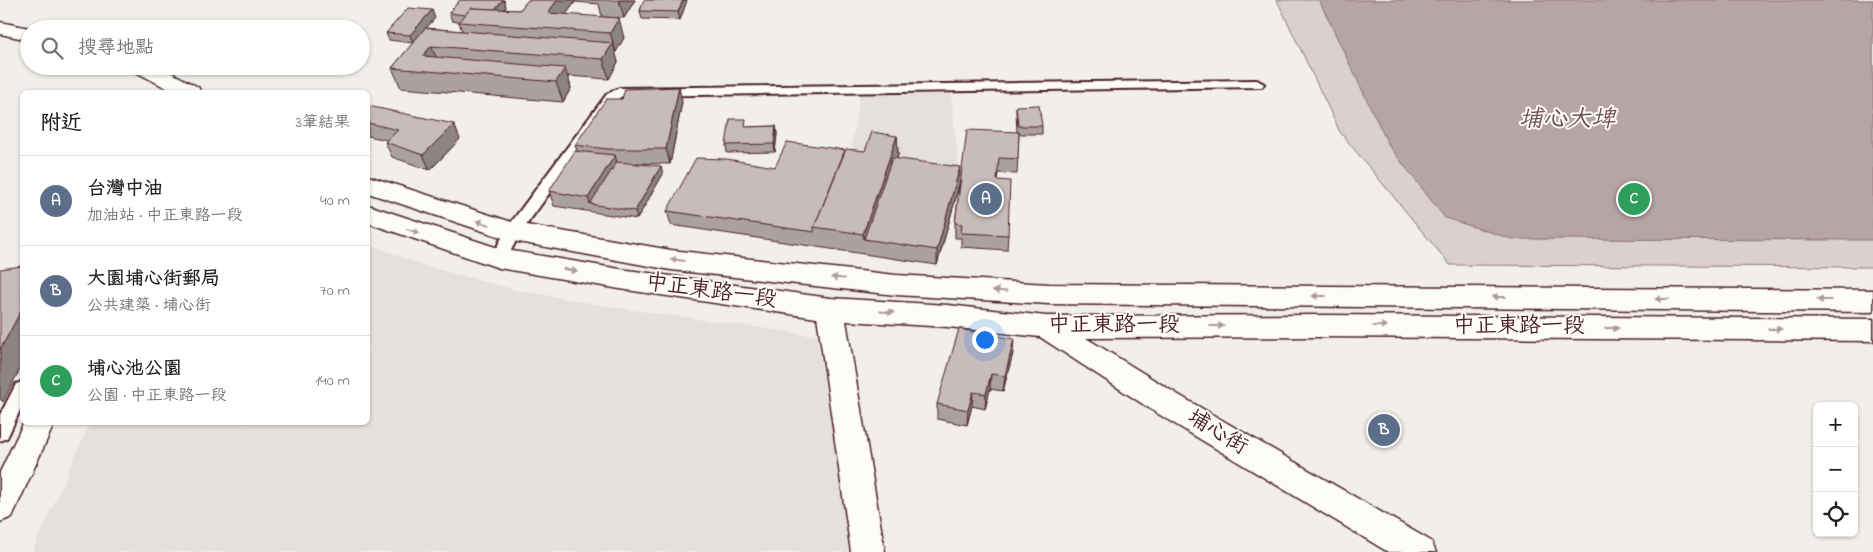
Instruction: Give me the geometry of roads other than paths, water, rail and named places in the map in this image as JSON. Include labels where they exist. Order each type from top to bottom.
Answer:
[{"type":"main road","points":[[0,28],[20,32]]},
{"type":"main road","points":[[159,75],[186,90]]},
{"type":"main road","name":"中正東路一段","points":[[370,185],[513,232],[671,260],[896,285],[1049,294],[1873,301]]},
{"type":"main road","name":"中正東路一段","points":[[370,215],[499,258],[620,279],[830,310],[948,316],[1046,327],[1323,326],[1873,330]]},
{"type":"main road","points":[[1046,327],[1049,294]]},
{"type":"main road","points":[[830,310],[868,552]]},
{"type":"main road","name":"埔心街","points":[[1046,327],[1166,403],[1419,552]]},
{"type":"main road","points":[[0,507],[39,425]]},
{"type":"lane","points":[[499,258],[513,232],[612,97],[619,92],[1257,84]]},
{"type":"lane","points":[[0,433],[20,393]]},
{"type":"water","name":"埔心大埤","points":[[1319,0],[1873,0],[1873,240],[1512,239],[1445,218],[1389,146]]},
{"type":"place","name":"台灣中油","points":[[986,199]]},
{"type":"place","name":"埔心池公園","points":[[1634,199]]},
{"type":"place","name":"大園埔心街郵局","points":[[1384,430]]}]
